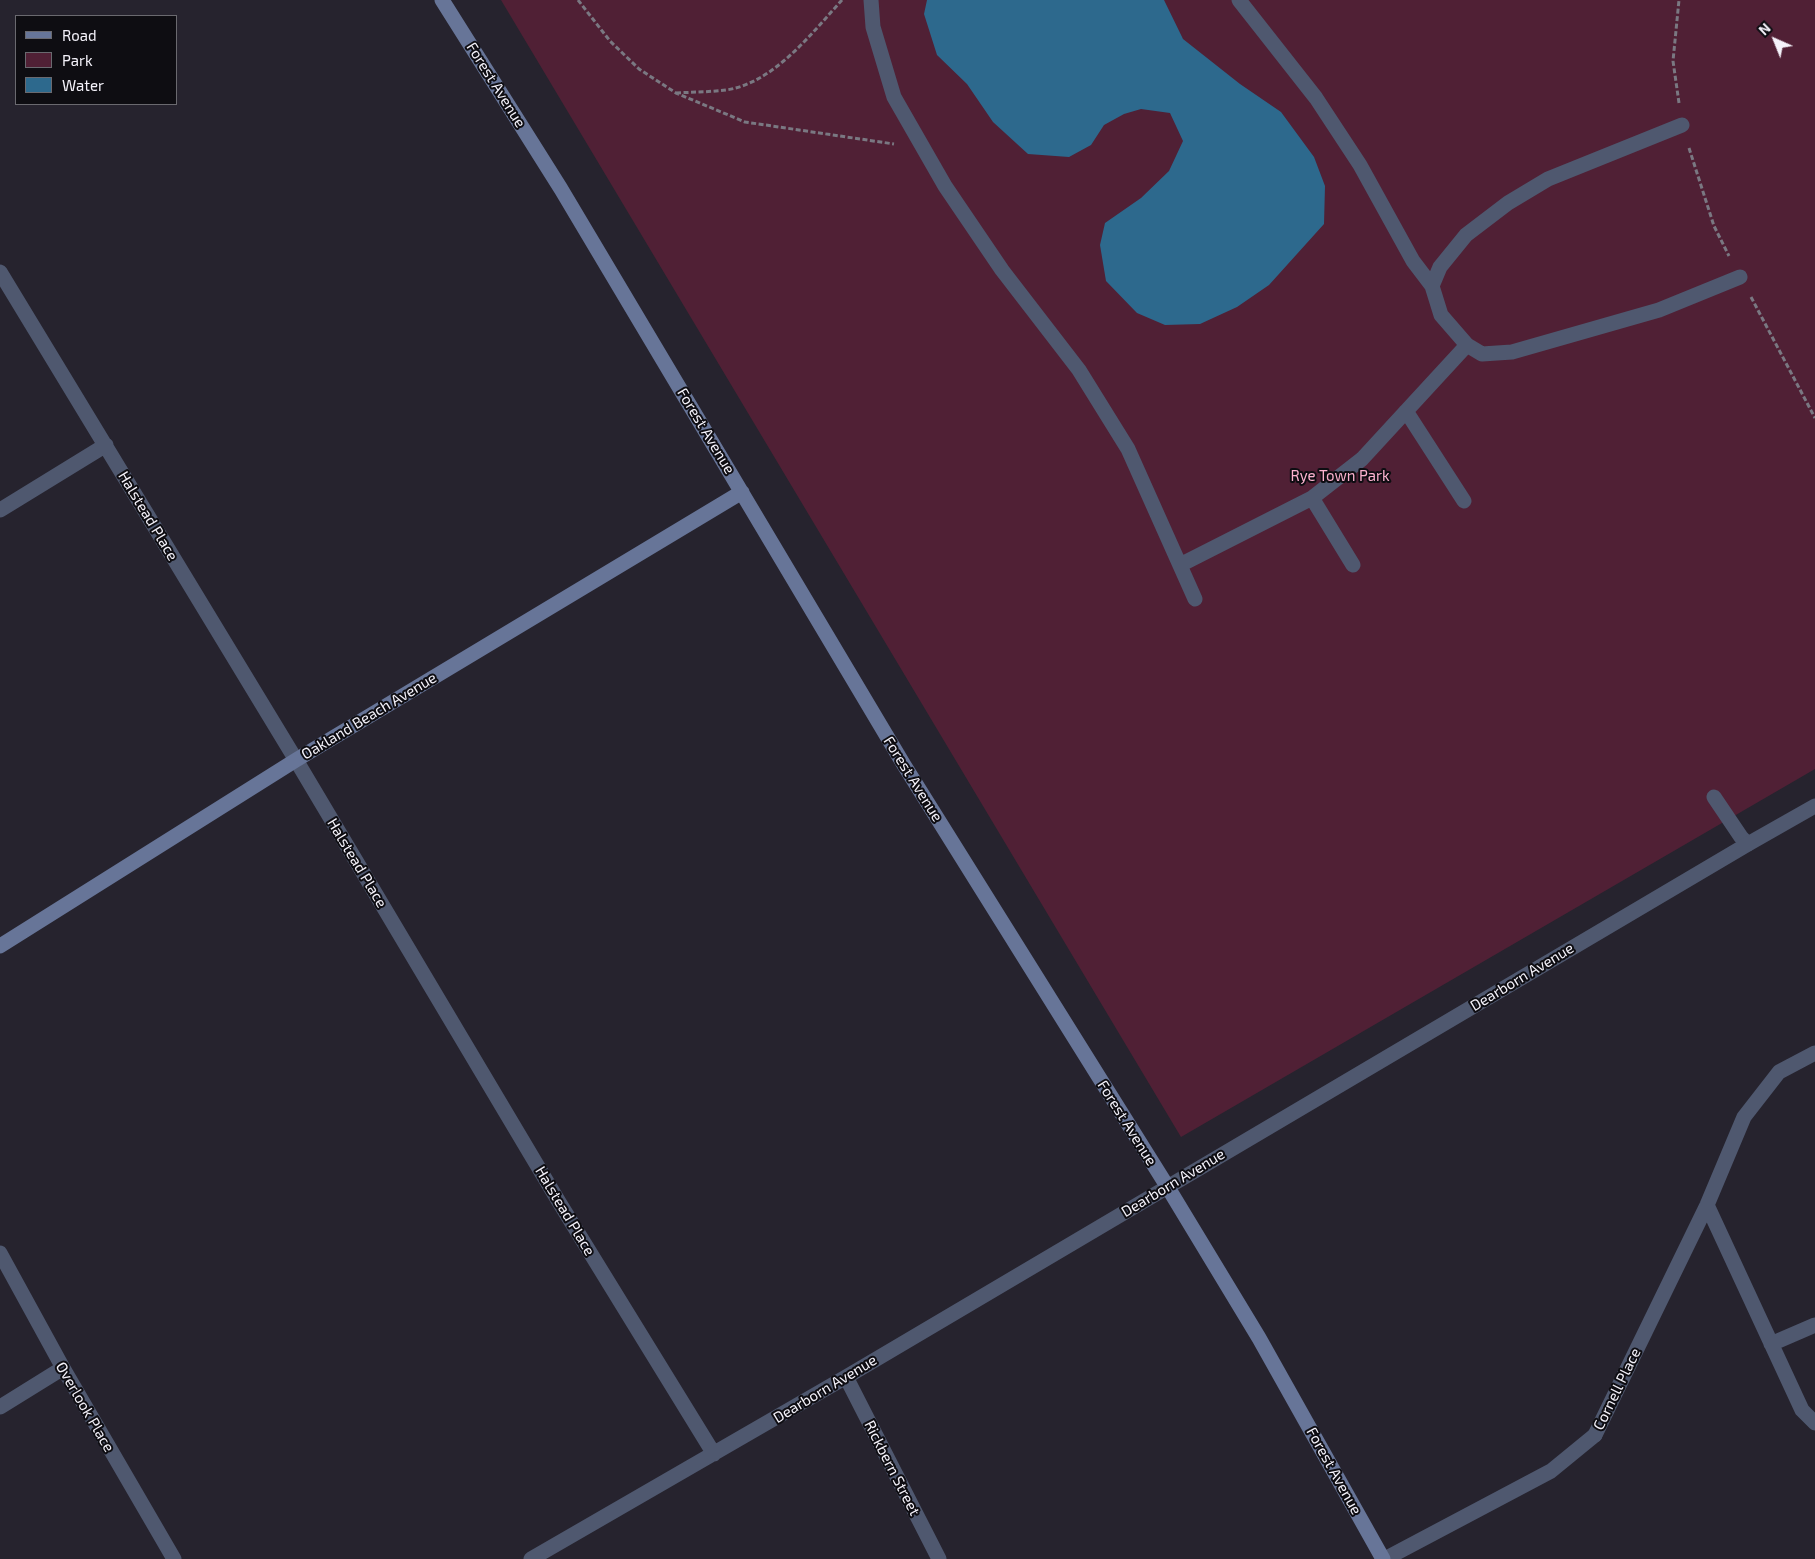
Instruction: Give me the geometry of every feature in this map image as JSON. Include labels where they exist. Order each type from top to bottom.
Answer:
[{"type":"street","name":"Forest Avenue","points":[[442,0],[561,189],[904,765],[1167,1186],[1259,1338],[1384,1559]]},
{"type":"street","points":[[872,0],[873,27],[894,97],[945,186],[1002,270],[1078,370],[1128,449],[1195,599]]},
{"type":"street","points":[[1239,0],[1316,98],[1360,165],[1413,261],[1432,286],[1441,315],[1467,345],[1482,354],[1512,352],[1659,310],[1740,277]]},
{"type":"street","points":[[1432,286],[1440,267],[1466,235],[1508,203],[1548,179],[1682,125]]},
{"type":"street","name":"Halstead Place","points":[[0,272],[296,760],[554,1194],[714,1454]]},
{"type":"street","points":[[1180,565],[1312,498],[1362,459],[1467,345]]},
{"type":"street","points":[[1406,411],[1464,501]]},
{"type":"street","points":[[0,510],[106,446]]},
{"type":"street","name":"Oakland Beach Avenue","points":[[0,946],[296,760],[742,492]]},
{"type":"street","points":[[1312,498],[1353,565]]},
{"type":"street","points":[[1714,797],[1740,836],[1748,844]]},
{"type":"street","name":"Dearborn Avenue","points":[[531,1559],[846,1377],[1167,1186],[1815,806]]},
{"type":"street","name":"Cornell Place","points":[[1384,1559],[1551,1471],[1595,1436],[1706,1205],[1744,1116],[1779,1072],[1815,1053]]},
{"type":"street","points":[[1706,1205],[1802,1410],[1815,1423]]},
{"type":"street","name":"Overlook Place","points":[[0,1253],[63,1368],[174,1559]]},
{"type":"street","points":[[1771,1344],[1815,1325]]},
{"type":"street","points":[[0,1407],[63,1368]]},
{"type":"street","name":"Rickbern Street","points":[[846,1377],[939,1559]]},
{"type":"path","points":[[578,0],[610,41],[639,69],[676,94],[745,122],[924,149]]},
{"type":"path","points":[[676,94],[728,90],[761,78],[789,57],[842,0]]},
{"type":"path","points":[[1679,0],[1673,62],[1682,125],[1714,226],[1815,418]]},
{"type":"green space","name":"Rye Town Park","points":[[501,0],[1815,0],[1815,769],[1181,1137]]},
{"type":"water","points":[[927,0],[1164,0],[1183,39],[1240,84],[1281,112],[1314,157],[1325,186],[1324,224],[1269,285],[1237,307],[1200,324],[1165,325],[1137,313],[1106,281],[1100,245],[1105,223],[1141,198],[1169,171],[1183,141],[1170,113],[1141,109],[1124,114],[1104,125],[1091,145],[1069,157],[1028,154],[993,122],[967,84],[937,55],[924,14]]}]
